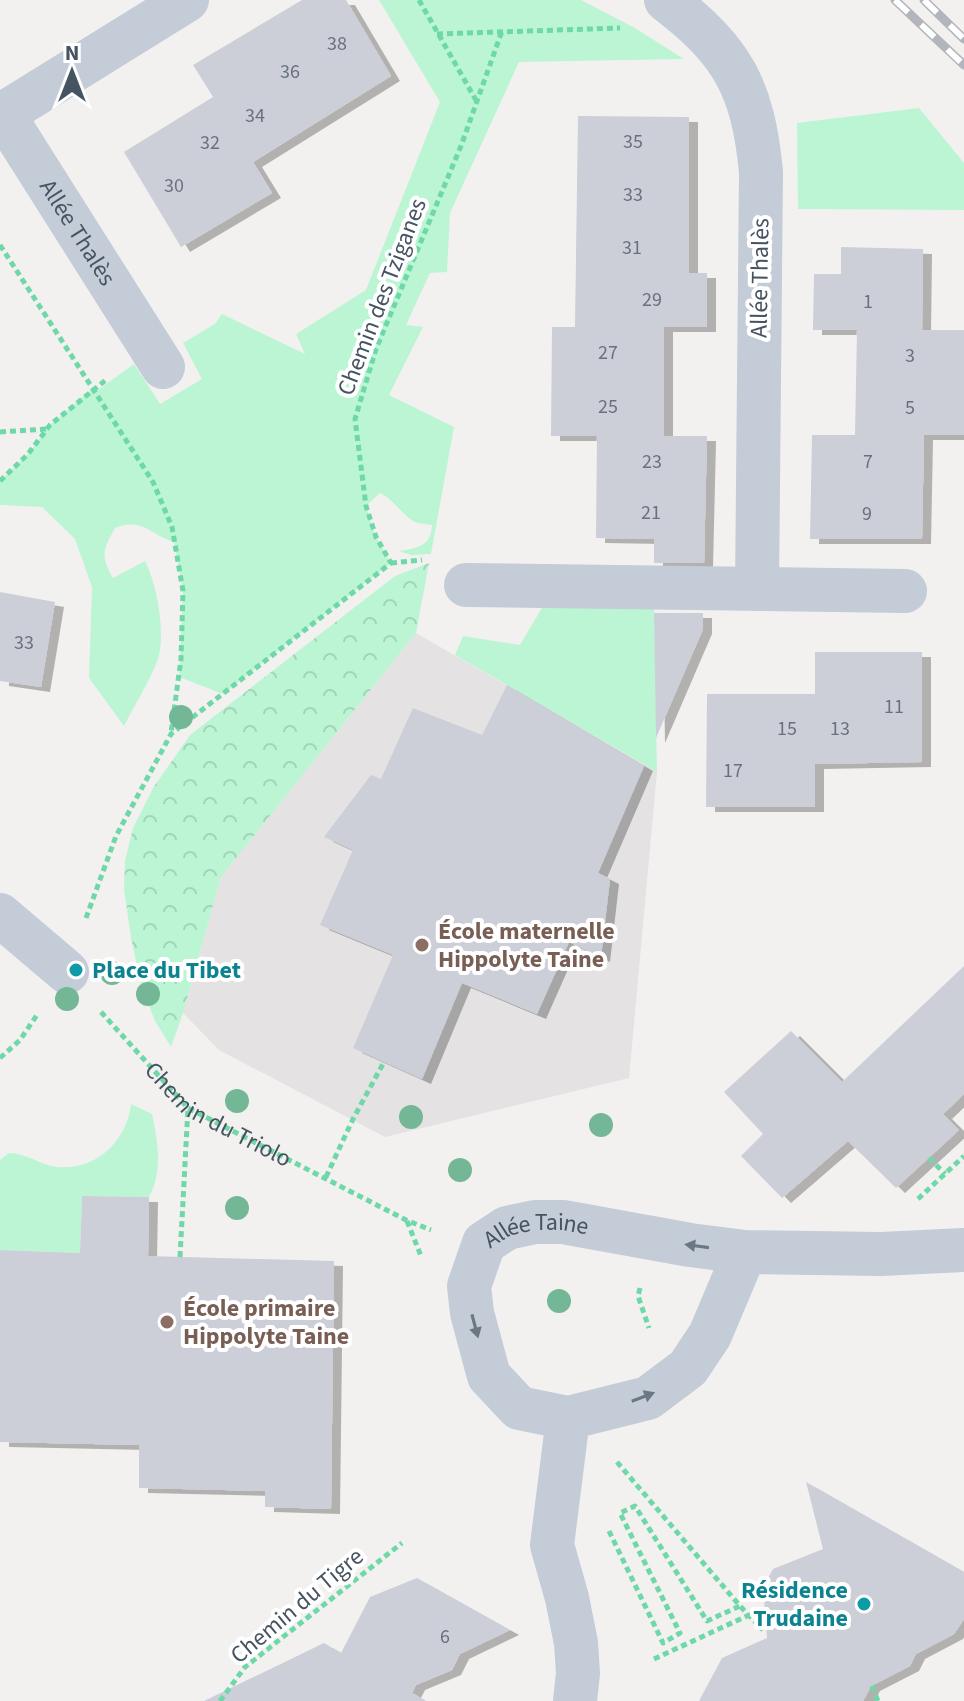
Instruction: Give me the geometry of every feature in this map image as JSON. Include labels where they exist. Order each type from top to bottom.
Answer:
[{"type":"street","name":"Allée Thalès","points":[[158,359],[2,115],[187,0]]},
{"type":"street","name":"Allée Thalès","points":[[682,12],[721,49],[737,75],[749,104],[759,150],[757,589]]},
{"type":"street","points":[[466,585],[905,591]]},
{"type":"street","points":[[0,915],[67,972]]},
{"type":"street","name":"Allée Taine","points":[[745,1252],[710,1335],[688,1368],[648,1398],[568,1418],[519,1408],[489,1376],[472,1313],[469,1286],[484,1243],[507,1228],[535,1222],[563,1222],[745,1252],[881,1254],[964,1250]]},
{"type":"street","points":[[568,1418],[552,1545],[576,1643],[578,1673],[575,1701]]},
{"type":"path","points":[[419,0],[477,102]]},
{"type":"path","points":[[437,34],[502,31],[682,12]]},
{"type":"path","name":"Chemin des Tziganes","points":[[171,734],[391,563],[376,537],[366,506],[355,419],[376,349],[461,146],[502,31]]},
{"type":"path","name":"Chemin des Tziganes","points":[[0,245],[153,482],[172,527],[183,591],[181,659],[171,734],[116,836],[67,972]]},
{"type":"path","points":[[0,481],[28,454],[47,429],[92,389],[158,359]]},
{"type":"path","points":[[0,432],[47,429]]},
{"type":"path","name":"Chemin du Triolo","points":[[67,972],[188,1108],[406,1220],[480,1250]]},
{"type":"path","points":[[326,1177],[384,1062]]},
{"type":"path","points":[[180,1257],[188,1108]]},
{"type":"path","points":[[929,1158],[945,1174]]},
{"type":"path","points":[[649,1237],[638,1296],[653,1340]]},
{"type":"path","points":[[615,1460],[763,1630]]},
{"type":"path","points":[[607,1526],[663,1643],[680,1633],[620,1513],[635,1506],[707,1621],[740,1606]]},
{"type":"path","name":"Chemin du Tigre","points":[[220,1701],[245,1667],[402,1543]]},
{"type":"path","points":[[654,1659],[749,1615]]},
{"type":"path","points":[[872,1686],[878,1701]]},
{"type":"shaded area","name":"École maternelle Hippolyte Taine","points":[[416,633],[657,772],[629,1078],[385,1137],[219,1050],[183,1013],[221,877]]},
{"type":"green space","points":[[379,0],[581,0],[635,28],[684,59],[519,62],[450,213],[447,272],[430,273],[406,325],[423,327],[389,395],[454,427],[431,554],[411,555],[399,551],[426,542],[432,525],[413,521],[380,493],[366,506],[376,537],[391,563],[223,694],[179,677],[183,591],[174,542],[140,526],[115,528],[105,553],[109,570],[113,578],[145,561],[161,623],[158,659],[124,726],[89,678],[92,587],[75,539],[42,507],[0,505],[0,481],[28,454],[50,425],[92,389],[95,392],[134,364],[160,404],[202,379],[183,343],[215,324],[222,314],[305,354],[296,334],[366,290],[440,102]]},
{"type":"green space","points":[[919,108],[964,163],[964,210],[798,209],[797,123]]},
{"type":"green space","points":[[429,563],[416,633],[221,877],[171,1047],[155,1021],[141,985],[124,889],[125,861],[133,828],[153,788],[190,735],[395,576]]},
{"type":"green space","points":[[654,605],[657,772],[455,655],[463,636],[520,645],[543,606]]},
{"type":"green space","points":[[131,1104],[152,1114],[154,1124],[158,1167],[149,1197],[82,1196],[80,1253],[0,1250],[0,1160],[9,1153],[57,1167],[71,1167],[96,1159],[107,1151],[123,1130]]},
{"type":"building","points":[[302,0],[346,0],[391,76],[253,162],[272,193],[181,247],[124,152],[213,97],[193,65]]},
{"type":"building","points":[[578,116],[689,117],[689,273],[707,273],[707,327],[664,327],[664,436],[707,436],[704,563],[654,563],[654,539],[596,538],[597,436],[551,436],[552,327],[575,327]]},
{"type":"building","points":[[841,247],[923,249],[922,330],[964,330],[964,435],[924,435],[922,539],[810,539],[812,435],[855,435],[857,330],[813,330],[814,274],[841,274]]},
{"type":"building","points":[[0,592],[55,602],[41,687],[0,681]]},
{"type":"building","points":[[654,613],[703,613],[703,629],[656,738]]},
{"type":"building","points":[[815,652],[922,652],[922,762],[815,764],[815,807],[706,807],[707,694],[815,694]]},
{"type":"building","points":[[507,685],[644,766],[598,873],[610,879],[601,957],[569,942],[537,1014],[462,983],[422,1079],[353,1048],[393,955],[320,925],[353,850],[324,837],[371,775],[381,779],[413,708],[482,735]]},
{"type":"building","points":[[964,966],[964,1094],[943,1114],[959,1130],[896,1188],[848,1141],[782,1198],[741,1156],[763,1134],[724,1092],[791,1031],[842,1082]]},
{"type":"building","name":"École primaire Hippolyte Taine","points":[[82,1196],[149,1197],[148,1256],[334,1261],[331,1509],[265,1507],[265,1491],[139,1488],[139,1445],[0,1442],[0,1250],[80,1253]]},
{"type":"building","name":"Résidence Trudaine","points":[[806,1482],[964,1572],[964,1619],[954,1634],[916,1654],[910,1666],[871,1686],[863,1701],[699,1701],[722,1658],[767,1638],[763,1587],[773,1569],[823,1549]]},
{"type":"building","points":[[417,1578],[510,1630],[460,1654],[452,1670],[416,1685],[412,1693],[426,1701],[204,1701],[324,1643],[341,1653],[370,1597]]},
{"type":"railway","points":[[895,0],[964,65]]},
{"type":"railway","points":[[924,0],[964,39]]},
{"type":"place","name":"École maternelle Hippolyte Taine","points":[[422,945]]},
{"type":"place","name":"Place du Tibet","points":[[76,970]]},
{"type":"place","name":"École primaire Hippolyte Taine","points":[[167,1322]]},
{"type":"place","name":"Résidence Trudaine","points":[[864,1604]]}]
